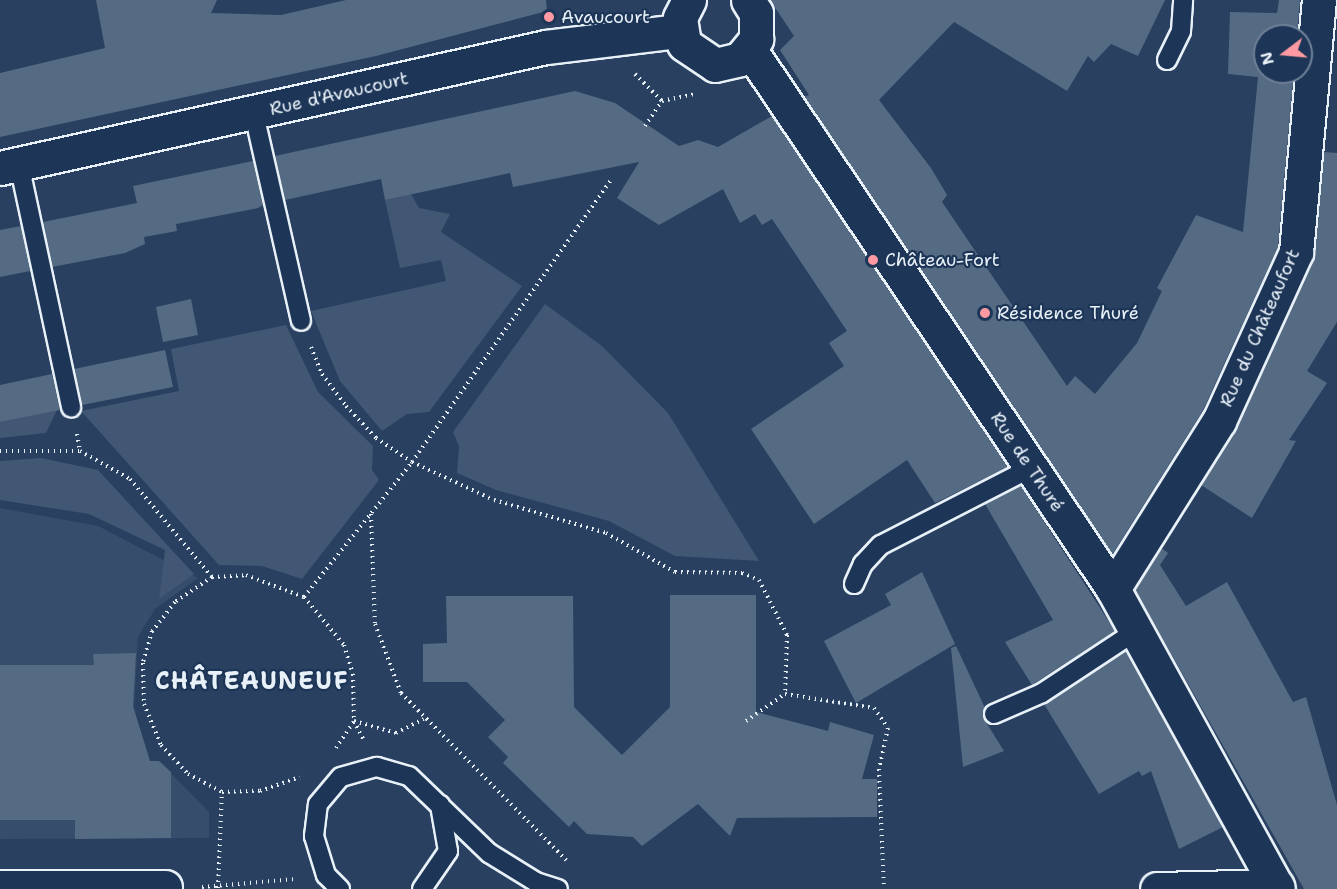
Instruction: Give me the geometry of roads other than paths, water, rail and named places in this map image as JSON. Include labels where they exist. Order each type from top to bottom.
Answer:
[{"type":"street","points":[[689,0],[679,31],[691,54],[715,65],[734,62],[750,50],[758,26],[748,0]]},
{"type":"street","name":"Rue du Châteaufort","points":[[1113,589],[1219,421],[1296,252],[1319,0]]},
{"type":"street","name":"Rue d'Avaucourt","points":[[10,166],[254,114],[546,47],[624,34],[679,31]]},
{"type":"street","name":"Rue de Thuré","points":[[750,50],[1113,589],[1278,888]]},
{"type":"street","points":[[0,887],[165,887]]},
{"type":"street","points":[[1157,889],[1278,888]]},
{"type":"lane","points":[[1167,60],[1181,31],[1183,0]]},
{"type":"lane","points":[[254,114],[301,321]]},
{"type":"lane","points":[[10,166],[71,407]]},
{"type":"lane","points":[[854,584],[862,564],[881,545],[1031,468]]},
{"type":"lane","points":[[994,714],[1042,693],[1136,631]]},
{"type":"lane","points":[[340,889],[326,875],[314,836],[318,804],[341,777],[376,767],[409,776],[489,854],[536,882],[558,889]]},
{"type":"lane","points":[[422,889],[448,851],[440,805]]},
{"type":"place","name":"Avaucourt","points":[[549,17]]},
{"type":"place","name":"Château-Fort","points":[[873,260]]},
{"type":"place","name":"Résidence Thuré","points":[[985,313]]},
{"type":"district","name":"CHÂTEAUNEUF","points":[[252,682]]}]
